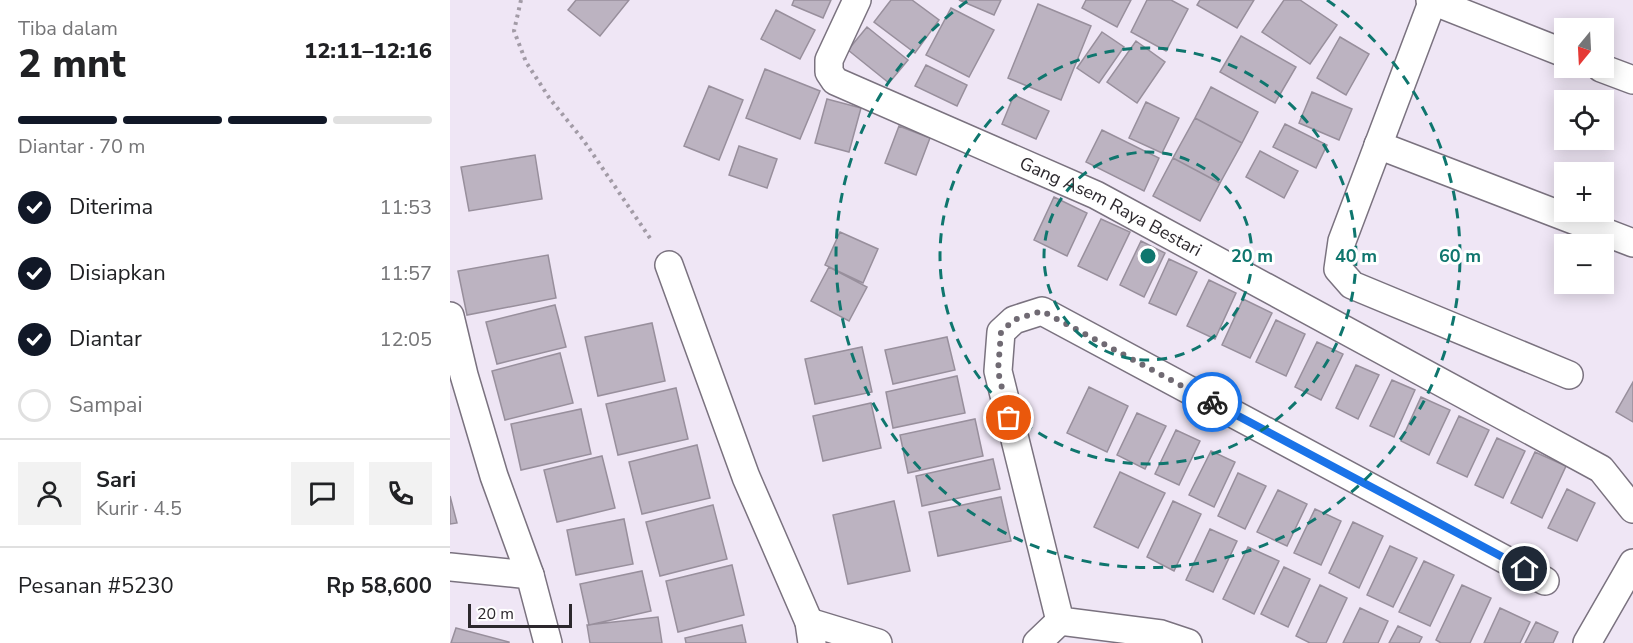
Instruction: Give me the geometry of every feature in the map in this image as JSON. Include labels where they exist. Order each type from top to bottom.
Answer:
[{"type":"street","name":"Gang Asem Raya Bestari","points":[[856,0],[829,60],[829,72],[835,81],[1096,195],[1601,469],[1633,509]]},
{"type":"street","points":[[1554,49],[1432,0],[1341,241],[1338,268],[1352,285],[1569,375]]},
{"type":"street","points":[[1614,73],[1633,80]]},
{"type":"street","points":[[1378,145],[1633,243]]},
{"type":"street","points":[[669,265],[746,477],[810,633],[878,643]]},
{"type":"street","points":[[1060,621],[998,371],[1001,332],[1014,320],[1042,311],[1545,580]]},
{"type":"street","points":[[450,316],[464,375],[494,476],[530,575],[548,643]]},
{"type":"street","points":[[1587,643],[1633,563]]},
{"type":"street","points":[[450,567],[530,575]]},
{"type":"street","points":[[1037,643],[1060,621]]},
{"type":"street","points":[[1060,621],[1161,634],[1188,643]]},
{"type":"path","points":[[521,0],[514,31],[526,62],[550,99],[584,141],[669,265]]},
{"type":"building","points":[[576,0],[629,0],[600,36],[568,10]]},
{"type":"building","points":[[794,0],[831,0],[823,18],[792,5]]},
{"type":"building","points":[[891,0],[912,0],[939,20],[915,53],[874,22]]},
{"type":"building","points":[[959,0],[1001,0],[994,15]]},
{"type":"building","points":[[1086,0],[1131,0],[1117,27],[1082,8]]},
{"type":"building","points":[[1147,0],[1171,0],[1188,9],[1166,51],[1131,32]]},
{"type":"building","points":[[1200,0],[1254,0],[1237,28],[1197,5]]},
{"type":"building","points":[[1284,0],[1300,0],[1337,25],[1310,64],[1262,32]]},
{"type":"building","points":[[1038,4],[1091,26],[1061,100],[1008,78]]},
{"type":"building","points":[[951,8],[994,30],[969,77],[926,55]]},
{"type":"building","points":[[776,10],[815,30],[800,59],[761,39]]},
{"type":"building","points":[[867,27],[908,60],[889,83],[848,50]]},
{"type":"building","points":[[1102,32],[1124,47],[1099,83],[1077,68]]},
{"type":"building","points":[[1241,36],[1296,67],[1275,103],[1220,72]]},
{"type":"building","points":[[1340,37],[1369,54],[1346,95],[1317,78]]},
{"type":"building","points":[[1136,41],[1165,62],[1137,103],[1107,82]]},
{"type":"building","points":[[926,65],[967,85],[957,106],[915,86]]},
{"type":"building","points":[[765,69],[820,91],[800,139],[746,118]]},
{"type":"building","points":[[709,86],[743,100],[719,160],[684,146]]},
{"type":"building","points":[[1211,87],[1258,112],[1242,143],[1195,118]]},
{"type":"building","points":[[1312,92],[1352,109],[1339,140],[1299,123]]},
{"type":"building","points":[[1014,95],[1049,111],[1036,139],[1002,124]]},
{"type":"building","points":[[827,99],[861,108],[849,152],[815,143]]},
{"type":"building","points":[[1146,102],[1179,118],[1162,153],[1129,138]]},
{"type":"building","points":[[1195,118],[1242,143],[1220,183],[1173,158]]},
{"type":"building","points":[[1285,124],[1327,145],[1316,168],[1273,147]]},
{"type":"building","points":[[899,126],[930,138],[916,175],[885,163]]},
{"type":"building","points":[[1102,130],[1159,158],[1144,191],[1086,162]]},
{"type":"building","points":[[739,146],[777,159],[767,188],[729,175]]},
{"type":"building","points":[[1260,151],[1298,171],[1284,198],[1246,177]]},
{"type":"building","points":[[535,155],[542,199],[469,211],[461,167]]},
{"type":"building","points":[[1173,158],[1220,183],[1200,221],[1153,196]]},
{"type":"building","points":[[1054,197],[1087,213],[1067,256],[1034,240]]},
{"type":"building","points":[[1101,219],[1130,232],[1107,280],[1078,266]]},
{"type":"building","points":[[840,232],[878,249],[863,283],[825,265]]},
{"type":"building","points":[[1141,241],[1165,253],[1144,297],[1120,285]]},
{"type":"building","points":[[548,255],[556,298],[467,315],[458,271]]},
{"type":"building","points":[[1169,259],[1197,272],[1176,315],[1149,303]]},
{"type":"building","points":[[829,267],[867,287],[849,321],[811,301]]},
{"type":"building","points":[[1209,280],[1236,293],[1215,339],[1187,326]]},
{"type":"building","points":[[1243,299],[1272,313],[1250,358],[1222,345]]},
{"type":"building","points":[[555,305],[566,347],[497,364],[486,322]]},
{"type":"building","points":[[1276,320],[1305,334],[1286,376],[1256,362]]},
{"type":"building","points":[[652,323],[665,381],[598,396],[585,337]]},
{"type":"building","points":[[947,337],[955,370],[893,384],[885,350]]},
{"type":"building","points":[[1317,342],[1343,354],[1321,400],[1295,387]]},
{"type":"building","points":[[862,347],[872,392],[815,404],[805,359]]},
{"type":"building","points":[[560,353],[573,403],[505,420],[492,371]]},
{"type":"building","points":[[1356,365],[1379,375],[1358,419],[1336,408]]},
{"type":"building","points":[[957,376],[965,413],[893,428],[886,392]]},
{"type":"building","points":[[1392,380],[1415,390],[1394,437],[1370,426]]},
{"type":"building","points":[[1633,382],[1633,422],[1616,412]]},
{"type":"building","points":[[1089,387],[1128,406],[1107,452],[1067,433]]},
{"type":"building","points":[[676,388],[688,439],[618,455],[606,404]]},
{"type":"building","points":[[1421,397],[1450,410],[1429,455],[1401,441]]},
{"type":"building","points":[[871,403],[881,448],[823,461],[813,416]]},
{"type":"building","points":[[581,409],[591,454],[521,470],[511,424]]},
{"type":"building","points":[[1137,413],[1166,426],[1145,469],[1117,455]]},
{"type":"building","points":[[1459,416],[1489,430],[1467,477],[1437,463]]},
{"type":"building","points":[[975,419],[983,456],[908,473],[900,435]]},
{"type":"building","points":[[1176,430],[1200,441],[1179,485],[1155,474]]},
{"type":"building","points":[[1497,438],[1525,451],[1503,498],[1475,485]]},
{"type":"building","points":[[697,445],[710,498],[642,514],[629,462]]},
{"type":"building","points":[[1211,451],[1235,462],[1214,507],[1189,495]]},
{"type":"building","points":[[1535,452],[1566,466],[1542,518],[1511,503]]},
{"type":"building","points":[[602,456],[615,508],[557,522],[544,470]]},
{"type":"building","points":[[993,459],[1000,489],[922,506],[916,476]]},
{"type":"building","points":[[1120,472],[1165,493],[1138,548],[1094,527]]},
{"type":"building","points":[[1238,473],[1266,486],[1245,529],[1218,516]]},
{"type":"building","points":[[1567,489],[1595,503],[1577,541],[1548,528]]},
{"type":"building","points":[[1278,490],[1307,504],[1287,546],[1257,532]]},
{"type":"building","points":[[450,496],[457,523],[450,524]]},
{"type":"building","points":[[1001,497],[1011,541],[938,556],[929,512]]},
{"type":"building","points":[[894,501],[910,571],[848,584],[833,515]]},
{"type":"building","points":[[1173,501],[1201,514],[1174,571],[1147,557]]},
{"type":"building","points":[[713,505],[727,559],[660,576],[646,522]]},
{"type":"building","points":[[1315,509],[1341,521],[1321,565],[1294,553]]},
{"type":"building","points":[[624,519],[633,564],[576,575],[567,530]]},
{"type":"building","points":[[1353,522],[1383,536],[1359,588],[1329,573]]},
{"type":"building","points":[[1210,529],[1237,541],[1213,592],[1186,580]]},
{"type":"building","points":[[1390,546],[1417,558],[1393,607],[1367,595]]},
{"type":"building","points":[[1248,547],[1279,561],[1254,614],[1223,599]]},
{"type":"building","points":[[1424,561],[1454,575],[1430,626],[1399,612]]},
{"type":"building","points":[[732,565],[744,615],[678,632],[666,581]]},
{"type":"building","points":[[1284,567],[1310,579],[1288,627],[1261,614]]},
{"type":"building","points":[[642,571],[651,611],[589,625],[580,584]]},
{"type":"building","points":[[1320,585],[1347,598],[1326,643],[1310,643],[1296,636]]},
{"type":"building","points":[[1462,585],[1491,598],[1470,643],[1441,643],[1436,640]]},
{"type":"building","points":[[1360,608],[1388,621],[1378,643],[1343,643]]},
{"type":"building","points":[[1500,608],[1530,622],[1520,643],[1484,643]]},
{"type":"building","points":[[658,617],[662,643],[590,643],[587,625]]},
{"type":"building","points":[[1536,622],[1558,632],[1553,643],[1525,643]]},
{"type":"building","points":[[742,625],[746,643],[686,643],[685,638]]},
{"type":"building","points":[[1398,626],[1422,637],[1419,643],[1389,643]]},
{"type":"building","points":[[456,628],[509,642],[509,643],[451,643]]},
{"type":"way so far","points":[[1009,418],[998,371],[1001,332],[1014,320],[1042,311],[1212,402]]},
{"type":"route","points":[[1212,402],[1525,569]]}]
